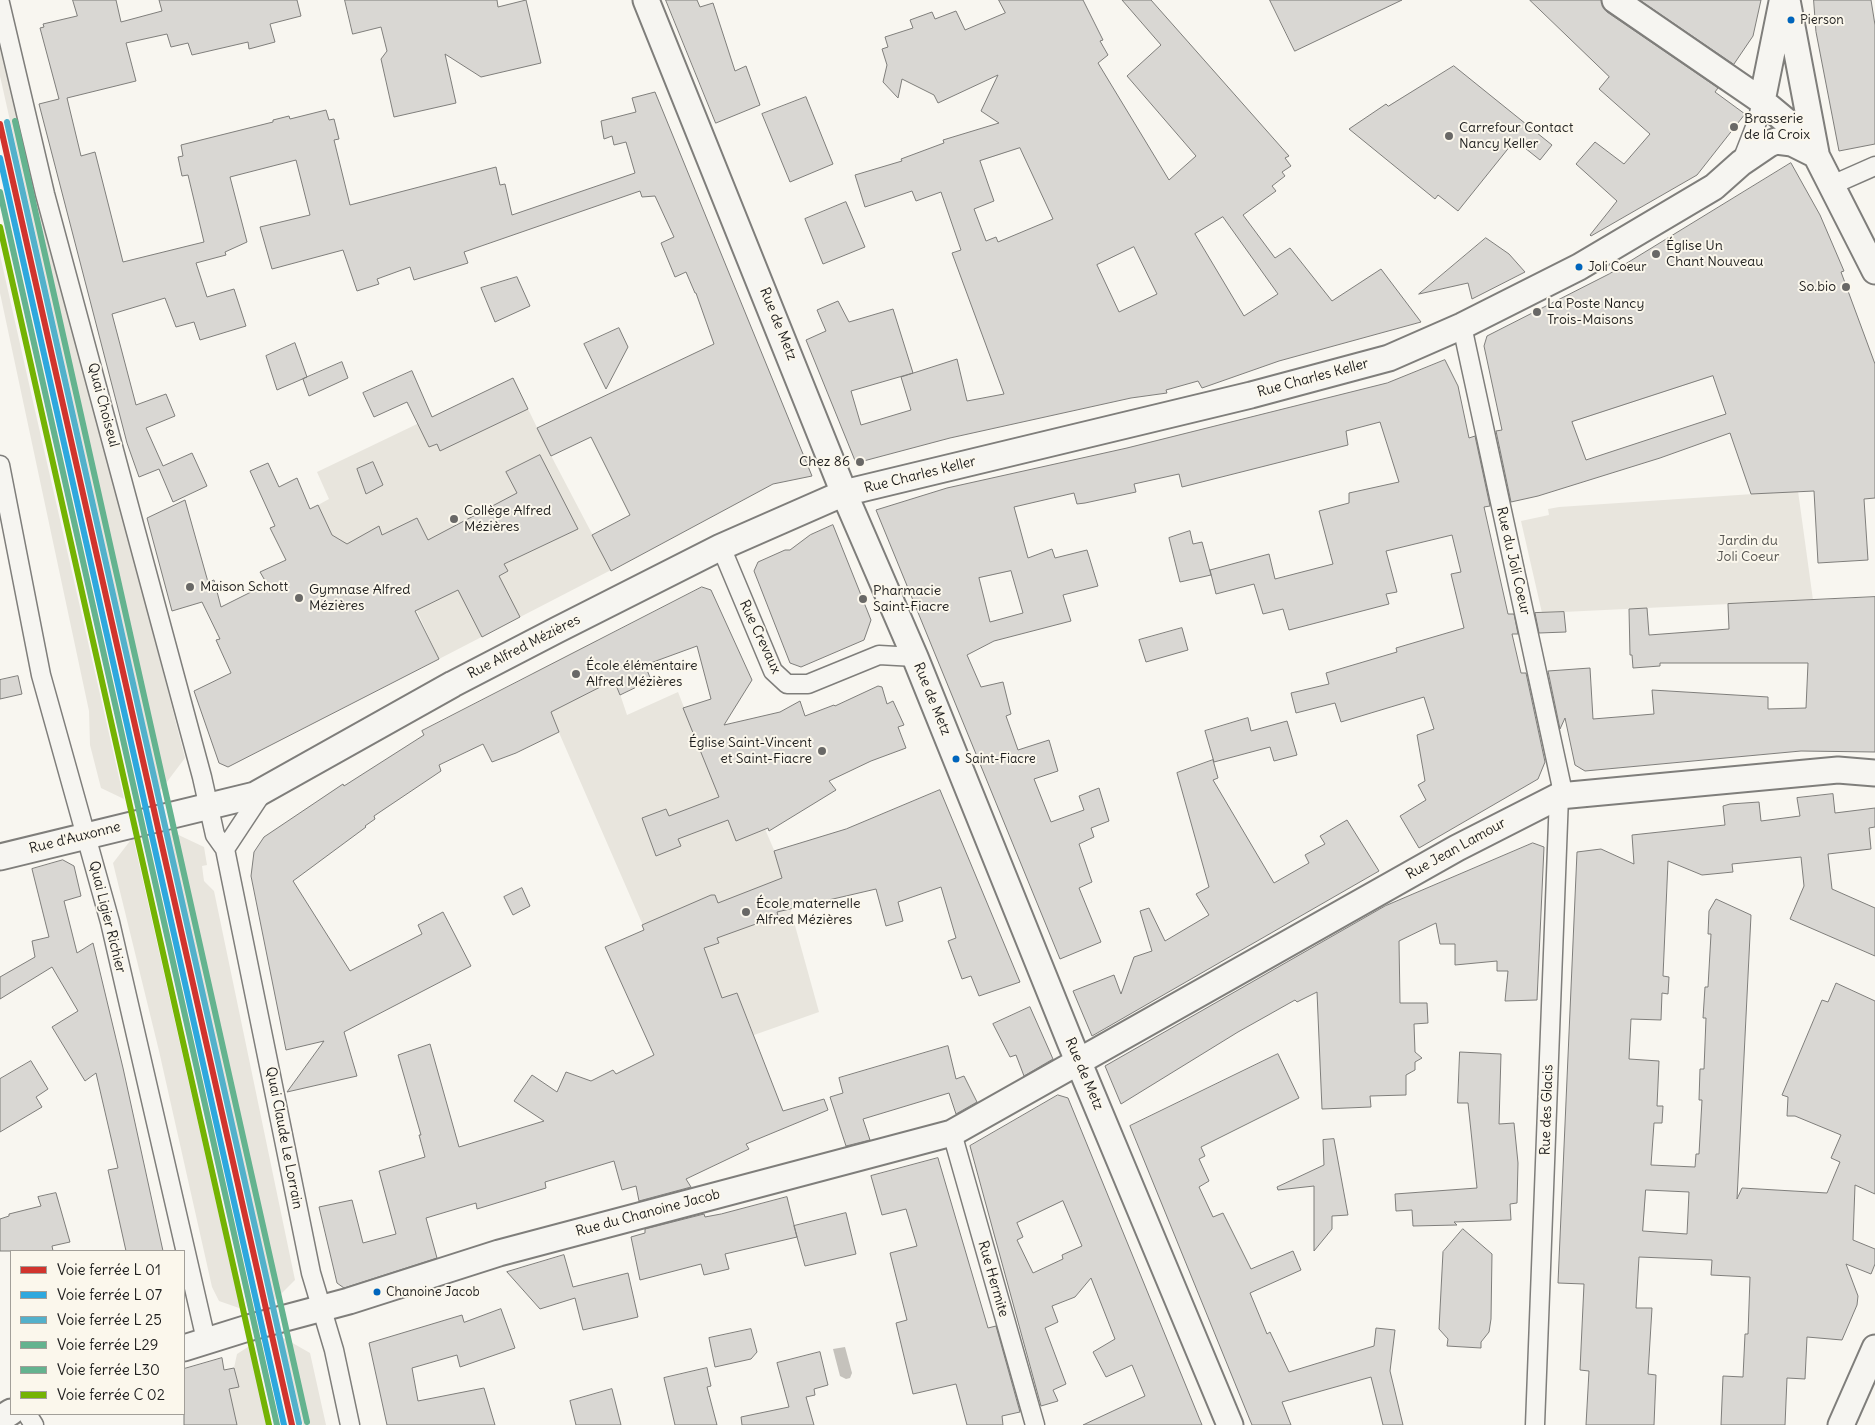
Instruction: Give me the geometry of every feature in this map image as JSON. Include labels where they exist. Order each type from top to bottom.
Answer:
[{"type":"main road","name":"Rue de Metz","points":[[646,0],[844,493],[915,657],[1079,1063],[1230,1425]]},
{"type":"main road","points":[[1615,0],[1762,101],[1786,120],[1816,156],[1875,271]]},
{"type":"main road","name":"Rue Charles Keller","points":[[1762,101],[1785,0]]},
{"type":"main road","name":"Rue Charles Keller","points":[[1785,0],[1816,156]]},
{"type":"main road","name":"Rue Charles Keller","points":[[844,493],[1379,361],[1462,326],[1586,263],[1714,187],[1740,163],[1776,141],[1792,143],[1816,156]]},
{"type":"main road","name":"Rue Alfred Mézières","points":[[208,806],[255,795],[453,684],[721,547],[844,493]]},
{"type":"main road","name":"Rue Jean Lamour","points":[[1079,1063],[1457,848],[1559,796],[1838,770],[1875,773]]},
{"type":"main road","name":"Rue d'Auxonne","points":[[0,857],[208,806]]},
{"type":"main road","name":"Rue du Chanoine Jacob","points":[[195,1344],[321,1309],[499,1253],[952,1134],[1079,1063]]},
{"type":"main road","points":[[1841,1425],[1868,1383],[1875,1348]]},
{"type":"street","name":"Quai Choiseul","points":[[0,3],[45,194],[134,521],[208,806]]},
{"type":"street","name":"Rue Charles Keller","points":[[1740,163],[1757,122],[1762,101]]},
{"type":"street","points":[[1832,185],[1875,166]]},
{"type":"street","name":"Rue du Joli Coeur","points":[[1462,326],[1558,766],[1562,788],[1559,796]]},
{"type":"street","name":"Quai Ligier Richier","points":[[0,465],[41,675],[110,922],[176,1250]]},
{"type":"street","name":"Rue Crevaux","points":[[721,547],[773,671],[779,679],[787,684],[808,684],[879,655],[915,657]]},
{"type":"street","points":[[225,849],[264,790]]},
{"type":"street","name":"Rue des Glacis","points":[[1535,1425],[1559,796]]},
{"type":"street","name":"Quai Claude Le Lorrain","points":[[208,806],[214,835],[225,849],[311,1273],[334,1350],[350,1425]]},
{"type":"street","name":"Rue Hermite","points":[[952,1134],[1035,1425]]},
{"type":"street","name":"Quai Ligier Richier","points":[[185,1294],[195,1344]]},
{"type":"shaded area","points":[[0,37],[185,758],[160,791],[0,76]]},
{"type":"shaded area","points":[[0,255],[124,799],[101,788],[90,745],[89,711],[0,293]]},
{"type":"shaded area","name":"Collège Alfred Mézières","points":[[513,378],[546,446],[611,570],[439,659],[381,533],[344,551],[337,546],[318,505],[329,499],[317,472]]},
{"type":"shaded area","name":"Jardin du Joli Coeur","points":[[1798,491],[1813,600],[1542,613],[1521,521],[1549,515],[1548,509],[1559,507]]},
{"type":"shaded area","points":[[597,640],[614,676],[627,715],[678,692],[736,840],[765,829],[774,850],[819,1012],[754,1035],[737,993],[701,1006],[658,960],[533,673]]},
{"type":"shaded area","points":[[168,830],[204,847],[207,865],[202,866],[204,881],[214,891],[295,1280],[274,1301]]},
{"type":"shaded area","points":[[133,837],[242,1309],[219,1301],[212,1287],[159,1051],[113,863]]},
{"type":"shaded area","points":[[282,1337],[310,1353],[326,1425],[303,1425]]},
{"type":"shaded area","points":[[251,1345],[269,1425],[237,1425],[229,1389],[238,1387],[234,1368],[237,1354]]},
{"type":"shaded area","points":[[845,1347],[852,1373],[850,1378],[846,1379],[840,1376],[833,1349]]},
{"type":"building","points":[[73,0],[116,0],[121,22],[162,11],[159,0],[297,0],[301,16],[270,24],[275,42],[249,49],[248,42],[192,55],[188,43],[171,47],[167,34],[126,43],[136,81],[67,98],[81,156],[95,152],[123,262],[204,242],[188,175],[182,176],[178,157],[183,156],[181,145],[273,122],[273,120],[289,116],[290,119],[326,110],[329,120],[334,119],[339,139],[334,140],[350,205],[496,167],[500,185],[505,184],[512,215],[635,173],[626,142],[614,145],[612,136],[604,139],[601,121],[636,112],[632,98],[655,92],[812,476],[773,484],[611,571],[592,535],[630,515],[591,437],[551,456],[537,428],[714,344],[696,293],[686,272],[675,277],[661,243],[674,237],[655,196],[642,197],[640,191],[464,252],[468,263],[414,280],[410,267],[377,279],[379,284],[357,291],[343,250],[272,269],[260,227],[310,215],[296,160],[230,177],[247,242],[225,252],[226,255],[196,263],[207,297],[234,289],[246,326],[200,340],[194,322],[176,327],[165,298],[112,314],[136,405],[166,394],[175,416],[146,428],[163,466],[192,453],[207,486],[173,502],[159,469],[139,477],[127,443],[39,104],[59,99],[40,28],[44,27],[43,24],[77,16]]},
{"type":"building","points":[[345,0],[497,0],[498,7],[526,0],[541,63],[481,77],[445,54],[456,103],[394,117],[381,59],[387,51],[381,27],[353,34]]},
{"type":"building","points":[[666,0],[697,0],[700,7],[713,3],[735,71],[746,66],[760,105],[716,123]]},
{"type":"building","points":[[999,0],[1083,0],[1103,40],[1100,41],[1108,55],[1098,63],[1169,180],[1196,156],[1127,76],[1161,45],[1122,0],[1151,0],[1289,156],[1285,158],[1291,166],[1282,172],[1285,176],[1272,186],[1276,191],[1243,215],[1275,258],[1290,248],[1332,301],[1381,269],[1421,322],[1279,361],[1202,388],[1198,381],[1166,390],[1167,393],[1131,398],[950,438],[856,463],[806,340],[826,331],[817,310],[838,301],[849,322],[893,309],[913,373],[851,391],[861,425],[911,410],[901,377],[957,359],[967,401],[1004,394],[952,253],[961,250],[941,192],[916,201],[912,191],[865,207],[855,175],[902,161],[901,159],[944,143],[943,140],[999,123],[981,111],[998,75],[938,103],[934,95],[902,79],[898,98],[883,82],[887,65],[882,49],[888,47],[885,37],[913,28],[910,20],[932,12],[935,19],[956,11],[965,30],[1005,13]],"holes":[[[1020,148],[1053,219],[998,242],[996,237],[986,241],[974,209],[994,201],[980,161]],[[1223,217],[1278,294],[1244,316],[1195,234]],[[1134,247],[1157,294],[1119,312],[1097,265]]]},
{"type":"building","points":[[1270,0],[1402,0],[1295,51]]},
{"type":"building","points":[[1530,0],[1601,0],[1607,12],[1718,88],[1715,92],[1745,114],[1697,175],[1591,236],[1617,201],[1576,164],[1595,142],[1624,164],[1650,134],[1599,89],[1609,77]]},
{"type":"building","points":[[1640,0],[1761,0],[1753,36],[1734,64]]},
{"type":"building","points":[[1814,0],[1871,0],[1875,25],[1875,144],[1839,151],[1816,32]]},
{"type":"building","name":"Carrefour Contact Nancy Keller","points":[[1454,66],[1552,145],[1540,160],[1515,140],[1458,211],[1438,195],[1435,199],[1349,129],[1386,104],[1388,106]]},
{"type":"building","points":[[806,97],[833,164],[790,182],[762,114]]},
{"type":"building","points":[[1791,163],[1820,215],[1844,271],[1841,272],[1875,364],[1875,498],[1864,499],[1868,560],[1818,563],[1814,491],[1751,494],[1730,433],[1660,458],[1538,496],[1511,502],[1496,431],[1502,430],[1484,346],[1487,336],[1609,274]],"holes":[[[1713,376],[1726,414],[1586,460],[1572,422]]]},
{"type":"building","points":[[846,202],[865,247],[823,264],[805,219]]},
{"type":"building","points":[[1486,238],[1509,254],[1525,272],[1472,299],[1468,283],[1419,294]]},
{"type":"building","points":[[517,277],[530,306],[495,322],[481,288]]},
{"type":"building","points":[[619,328],[628,347],[606,389],[584,344]]},
{"type":"building","points":[[295,343],[307,377],[277,390],[266,356]]},
{"type":"building","points":[[1445,360],[1458,386],[1469,438],[1475,436],[1490,506],[1484,507],[1508,614],[1514,614],[1518,634],[1512,634],[1521,673],[1526,673],[1545,762],[1538,779],[1419,848],[1400,816],[1426,800],[1418,785],[1425,781],[1417,735],[1434,729],[1424,697],[1341,722],[1335,703],[1296,713],[1291,693],[1329,684],[1326,673],[1397,652],[1396,648],[1464,628],[1451,574],[1461,572],[1452,535],[1386,551],[1397,592],[1386,594],[1389,604],[1289,630],[1283,609],[1263,614],[1254,584],[1216,594],[1210,570],[1269,554],[1275,579],[1333,564],[1319,511],[1349,503],[1349,493],[1399,482],[1380,422],[1346,431],[1348,445],[1182,487],[1179,474],[1134,484],[1136,492],[1085,503],[1077,504],[1074,493],[1014,507],[1028,558],[1052,549],[1055,558],[1087,550],[1098,586],[1063,595],[1071,621],[994,641],[967,655],[981,687],[1003,682],[1011,714],[1006,716],[1018,750],[1049,740],[1058,771],[1034,779],[1051,822],[1084,810],[1079,796],[1099,788],[1109,821],[1091,828],[1094,837],[1079,844],[1092,882],[1079,888],[1101,942],[1060,959],[876,510],[947,488],[1127,448],[1387,383]],"holes":[[[1011,571],[1023,613],[990,622],[979,578]]]},
{"type":"building","points":[[342,362],[348,378],[309,396],[303,379]]},
{"type":"building","points":[[412,371],[432,417],[513,378],[528,409],[440,451],[437,444],[429,447],[407,402],[374,417],[363,393]]},
{"type":"building","points":[[540,455],[578,529],[504,564],[508,571],[499,576],[520,617],[482,637],[458,590],[415,611],[439,659],[228,767],[219,763],[194,691],[231,673],[216,640],[220,639],[202,602],[172,611],[147,518],[185,500],[208,582],[214,580],[221,607],[267,584],[260,572],[286,560],[270,528],[275,526],[250,471],[268,463],[279,487],[297,478],[310,509],[318,505],[332,535],[347,544],[379,526],[382,535],[417,518],[428,540],[517,493],[506,472]]},
{"type":"building","points":[[373,462],[383,485],[366,494],[357,469]]},
{"type":"building","points":[[833,525],[871,620],[864,640],[801,667],[790,663],[754,571],[758,562],[785,550],[790,550],[810,535]]},
{"type":"building","points":[[1190,531],[1193,544],[1202,542],[1211,575],[1180,582],[1169,538]]},
{"type":"building","points":[[702,587],[711,590],[752,680],[724,725],[780,712],[800,701],[805,716],[835,706],[878,686],[882,687],[887,704],[893,701],[904,725],[898,727],[906,748],[871,761],[829,781],[836,790],[769,831],[768,828],[736,841],[728,820],[678,839],[681,846],[656,856],[642,818],[666,809],[669,816],[719,797],[683,708],[711,699],[697,646],[645,665],[651,680],[620,695],[614,680],[551,712],[559,732],[516,753],[492,762],[483,744],[439,765],[441,771],[374,816],[375,819],[366,827],[293,881],[350,971],[422,934],[418,925],[443,912],[471,966],[344,1032],[357,1076],[287,1092],[324,1041],[286,1050],[251,876],[254,852],[264,837],[343,784],[344,786],[424,735],[422,731]]},
{"type":"building","points":[[1875,597],[1875,752],[1801,751],[1585,771],[1575,765],[1565,718],[1560,729],[1548,671],[1590,668],[1593,719],[1654,714],[1652,690],[1768,697],[1768,709],[1806,708],[1808,663],[1660,663],[1660,666],[1633,668],[1632,655],[1630,655],[1629,609],[1647,608],[1649,635],[1729,629],[1728,604]]},
{"type":"building","points":[[1564,612],[1566,632],[1539,633],[1535,613]]},
{"type":"building","points":[[1182,628],[1188,650],[1146,662],[1139,640]]},
{"type":"building","points":[[18,676],[22,694],[0,699],[0,680]]},
{"type":"building","points":[[1248,718],[1251,731],[1287,721],[1297,755],[1274,761],[1270,747],[1214,762],[1205,731]]},
{"type":"building","points":[[1213,760],[1218,778],[1213,780],[1274,883],[1309,863],[1305,855],[1325,844],[1320,836],[1347,820],[1379,871],[1092,1036],[1073,991],[1114,975],[1121,994],[1134,957],[1152,951],[1140,911],[1149,908],[1165,941],[1209,915],[1196,894],[1209,887],[1177,773]]},
{"type":"building","points":[[940,790],[1020,982],[979,996],[971,976],[962,979],[948,941],[956,938],[941,887],[898,902],[903,921],[886,926],[876,889],[777,912],[778,916],[717,938],[719,943],[704,948],[722,998],[737,993],[783,1111],[824,1099],[828,1110],[746,1144],[749,1149],[686,1179],[691,1187],[639,1201],[636,1186],[622,1190],[614,1161],[545,1182],[546,1188],[477,1209],[476,1203],[426,1218],[437,1258],[344,1288],[337,1283],[319,1207],[352,1200],[363,1243],[396,1234],[379,1171],[425,1157],[419,1135],[421,1135],[398,1055],[430,1044],[459,1147],[544,1121],[514,1101],[532,1075],[557,1092],[566,1072],[591,1081],[613,1070],[616,1074],[654,1055],[605,947],[644,930],[642,925],[711,895],[715,895],[718,903],[782,878],[774,851],[846,829]]},
{"type":"building","points":[[1833,794],[1835,813],[1875,808],[1875,827],[1869,828],[1871,849],[1828,854],[1832,889],[1875,908],[1875,956],[1790,919],[1804,886],[1801,857],[1732,864],[1733,872],[1702,875],[1668,861],[1663,976],[1669,977],[1668,994],[1662,993],[1661,1020],[1631,1019],[1629,1059],[1659,1061],[1657,1106],[1663,1106],[1662,1123],[1654,1123],[1651,1165],[1695,1167],[1696,1154],[1699,1154],[1702,1100],[1699,1100],[1700,1069],[1704,1069],[1706,1018],[1703,1018],[1705,987],[1708,987],[1711,934],[1708,934],[1709,911],[1716,899],[1751,915],[1737,1199],[1742,1188],[1827,1193],[1840,1162],[1831,1158],[1841,1135],[1795,1116],[1787,1116],[1788,1097],[1782,1095],[1822,1000],[1828,1002],[1836,983],[1875,1001],[1875,1194],[1855,1185],[1853,1240],[1875,1249],[1875,1264],[1871,1274],[1846,1264],[1858,1296],[1857,1305],[1842,1340],[1807,1337],[1805,1379],[1787,1378],[1785,1425],[1721,1425],[1723,1376],[1743,1377],[1745,1334],[1748,1334],[1750,1277],[1711,1275],[1712,1260],[1639,1257],[1636,1308],[1652,1308],[1648,1374],[1656,1375],[1654,1425],[1586,1425],[1589,1371],[1580,1370],[1584,1284],[1558,1283],[1577,852],[1601,849],[1634,864],[1632,835],[1725,825],[1723,806],[1730,804],[1759,802],[1761,821],[1800,816],[1797,798]],"holes":[[[1646,1190],[1689,1192],[1687,1234],[1643,1231]]]},
{"type":"building","points":[[1533,843],[1544,847],[1537,1000],[1505,1001],[1508,971],[1497,971],[1497,961],[1455,965],[1455,944],[1440,944],[1436,923],[1399,941],[1400,1003],[1427,1003],[1428,1023],[1414,1024],[1415,1052],[1422,1058],[1415,1062],[1415,1070],[1406,1075],[1406,1095],[1370,1096],[1371,1107],[1322,1109],[1317,992],[1297,1002],[1295,1000],[1238,1032],[1121,1104],[1105,1066],[1385,906]]},
{"type":"building","points":[[63,860],[74,866],[81,896],[64,901],[77,953],[93,943],[123,1068],[163,1250],[126,1250],[108,1170],[118,1168],[96,1073],[85,1081],[52,1027],[78,1011],[52,967],[0,999],[0,977],[35,957],[32,941],[49,937],[32,869]]},
{"type":"building","points":[[522,888],[530,906],[513,915],[504,897]]},
{"type":"building","points":[[1030,1007],[1053,1059],[1024,1076],[1016,1055],[1010,1057],[993,1024]]},
{"type":"building","points":[[948,1046],[956,1079],[964,1076],[977,1102],[956,1114],[949,1093],[863,1119],[870,1140],[846,1146],[830,1097],[843,1093],[839,1078]]},
{"type":"building","points":[[1460,1052],[1501,1054],[1499,1124],[1514,1123],[1518,1163],[1517,1203],[1510,1204],[1511,1220],[1454,1222],[1457,1225],[1413,1226],[1412,1210],[1396,1211],[1395,1194],[1477,1188],[1468,1103],[1458,1103]]},
{"type":"building","points":[[1278,1054],[1299,1098],[1201,1147],[1205,1156],[1199,1159],[1209,1181],[1199,1187],[1213,1217],[1223,1213],[1251,1269],[1293,1251],[1301,1270],[1250,1293],[1267,1334],[1270,1332],[1289,1372],[1374,1346],[1376,1328],[1395,1330],[1390,1371],[1403,1425],[1383,1425],[1371,1377],[1282,1402],[1291,1425],[1252,1425],[1130,1126]]},
{"type":"building","points":[[31,1061],[48,1089],[36,1097],[42,1107],[0,1132],[0,1079]]},
{"type":"building","points":[[1058,1095],[1068,1098],[1202,1425],[1083,1425],[1145,1396],[1132,1365],[1106,1377],[1093,1352],[1115,1339],[1091,1278],[1075,1297],[1052,1306],[1058,1322],[1045,1328],[1066,1384],[1053,1390],[1058,1401],[1041,1406],[970,1146]],"holes":[[[1063,1201],[1082,1246],[1062,1255],[1063,1259],[1033,1273],[1017,1240],[1023,1237],[1017,1223]]]},
{"type":"building","points":[[1334,1139],[1348,1215],[1332,1216],[1332,1229],[1314,1251],[1314,1186],[1278,1190],[1277,1187],[1324,1165],[1323,1140]]},
{"type":"building","points":[[938,1158],[988,1328],[996,1326],[1020,1412],[1002,1416],[1003,1425],[967,1425],[956,1384],[913,1394],[896,1323],[907,1320],[890,1253],[917,1246],[906,1209],[882,1215],[871,1176]]},
{"type":"building","points":[[56,1193],[70,1242],[52,1246],[53,1250],[0,1251],[0,1219],[9,1216],[9,1214],[41,1206],[38,1197]]},
{"type":"building","points":[[787,1197],[797,1237],[725,1254],[729,1269],[704,1275],[701,1264],[640,1280],[631,1237],[645,1233],[645,1229],[704,1214],[705,1217],[721,1214]]},
{"type":"building","points":[[846,1213],[856,1254],[805,1266],[794,1226]]},
{"type":"building","points":[[1463,1229],[1492,1254],[1491,1319],[1489,1332],[1481,1342],[1481,1348],[1447,1346],[1448,1339],[1439,1329],[1443,1252]]},
{"type":"building","points":[[564,1255],[573,1287],[628,1273],[638,1317],[583,1330],[575,1298],[540,1309],[507,1272]]},
{"type":"building","points":[[501,1309],[515,1348],[460,1367],[457,1355],[412,1368],[418,1401],[484,1388],[495,1425],[387,1425],[369,1343],[462,1315],[464,1322]]},
{"type":"building","points":[[751,1329],[757,1352],[751,1359],[715,1367],[709,1338]]},
{"type":"building","points":[[820,1352],[828,1385],[814,1389],[815,1395],[806,1397],[814,1425],[742,1425],[741,1417],[789,1407],[777,1363]]},
{"type":"building","points":[[222,1358],[224,1370],[234,1368],[239,1387],[229,1389],[237,1425],[184,1425],[185,1369]]},
{"type":"building","points":[[707,1368],[711,1386],[707,1387],[717,1425],[675,1425],[664,1378]]},
{"type":"building","points":[[612,1389],[621,1425],[576,1425],[570,1401]]},
{"type":"transit line","points":[[7,122],[299,1423]]},
{"type":"transit line","points":[[0,124],[292,1425]]},
{"type":"transit line","points":[[0,158],[284,1425]]},
{"type":"transit line","points":[[0,227],[269,1425]]},
{"type":"rail line","name":"L30","points":[[15,121],[307,1422]]},
{"type":"rail line","name":"L29","points":[[0,192],[277,1425]]},
{"type":"place","name":"Pierson","points":[[1791,20]]},
{"type":"place","name":"Brasserie de la Croix","points":[[1734,127]]},
{"type":"place","name":"Carrefour Contact Nancy Keller","points":[[1449,136]]},
{"type":"place","name":"Église Un Chant Nouveau","points":[[1656,254]]},
{"type":"place","name":"Joli Coeur","points":[[1579,267]]},
{"type":"place","name":"So.bio","points":[[1846,287]]},
{"type":"place","name":"La Poste Nancy Trois-Maisons","points":[[1537,312]]},
{"type":"place","name":"Chez 86","points":[[860,462]]},
{"type":"place","name":"Collège Alfred Mézières","points":[[454,519]]},
{"type":"place","name":"Maison Schott","points":[[190,587]]},
{"type":"place","name":"Gymnase Alfred Mézières","points":[[299,598]]},
{"type":"place","name":"Pharmacie Saint-Fiacre","points":[[863,599]]},
{"type":"place","name":"École élémentaire Alfred Mézières","points":[[576,674]]},
{"type":"place","name":"Église Saint-Vincent et Saint-Fiacre","points":[[822,751]]},
{"type":"place","name":"Saint-Fiacre","points":[[956,759]]},
{"type":"place","name":"École maternelle Alfred Mézières","points":[[746,912]]},
{"type":"place","name":"Chanoine Jacob","points":[[377,1292]]}]
